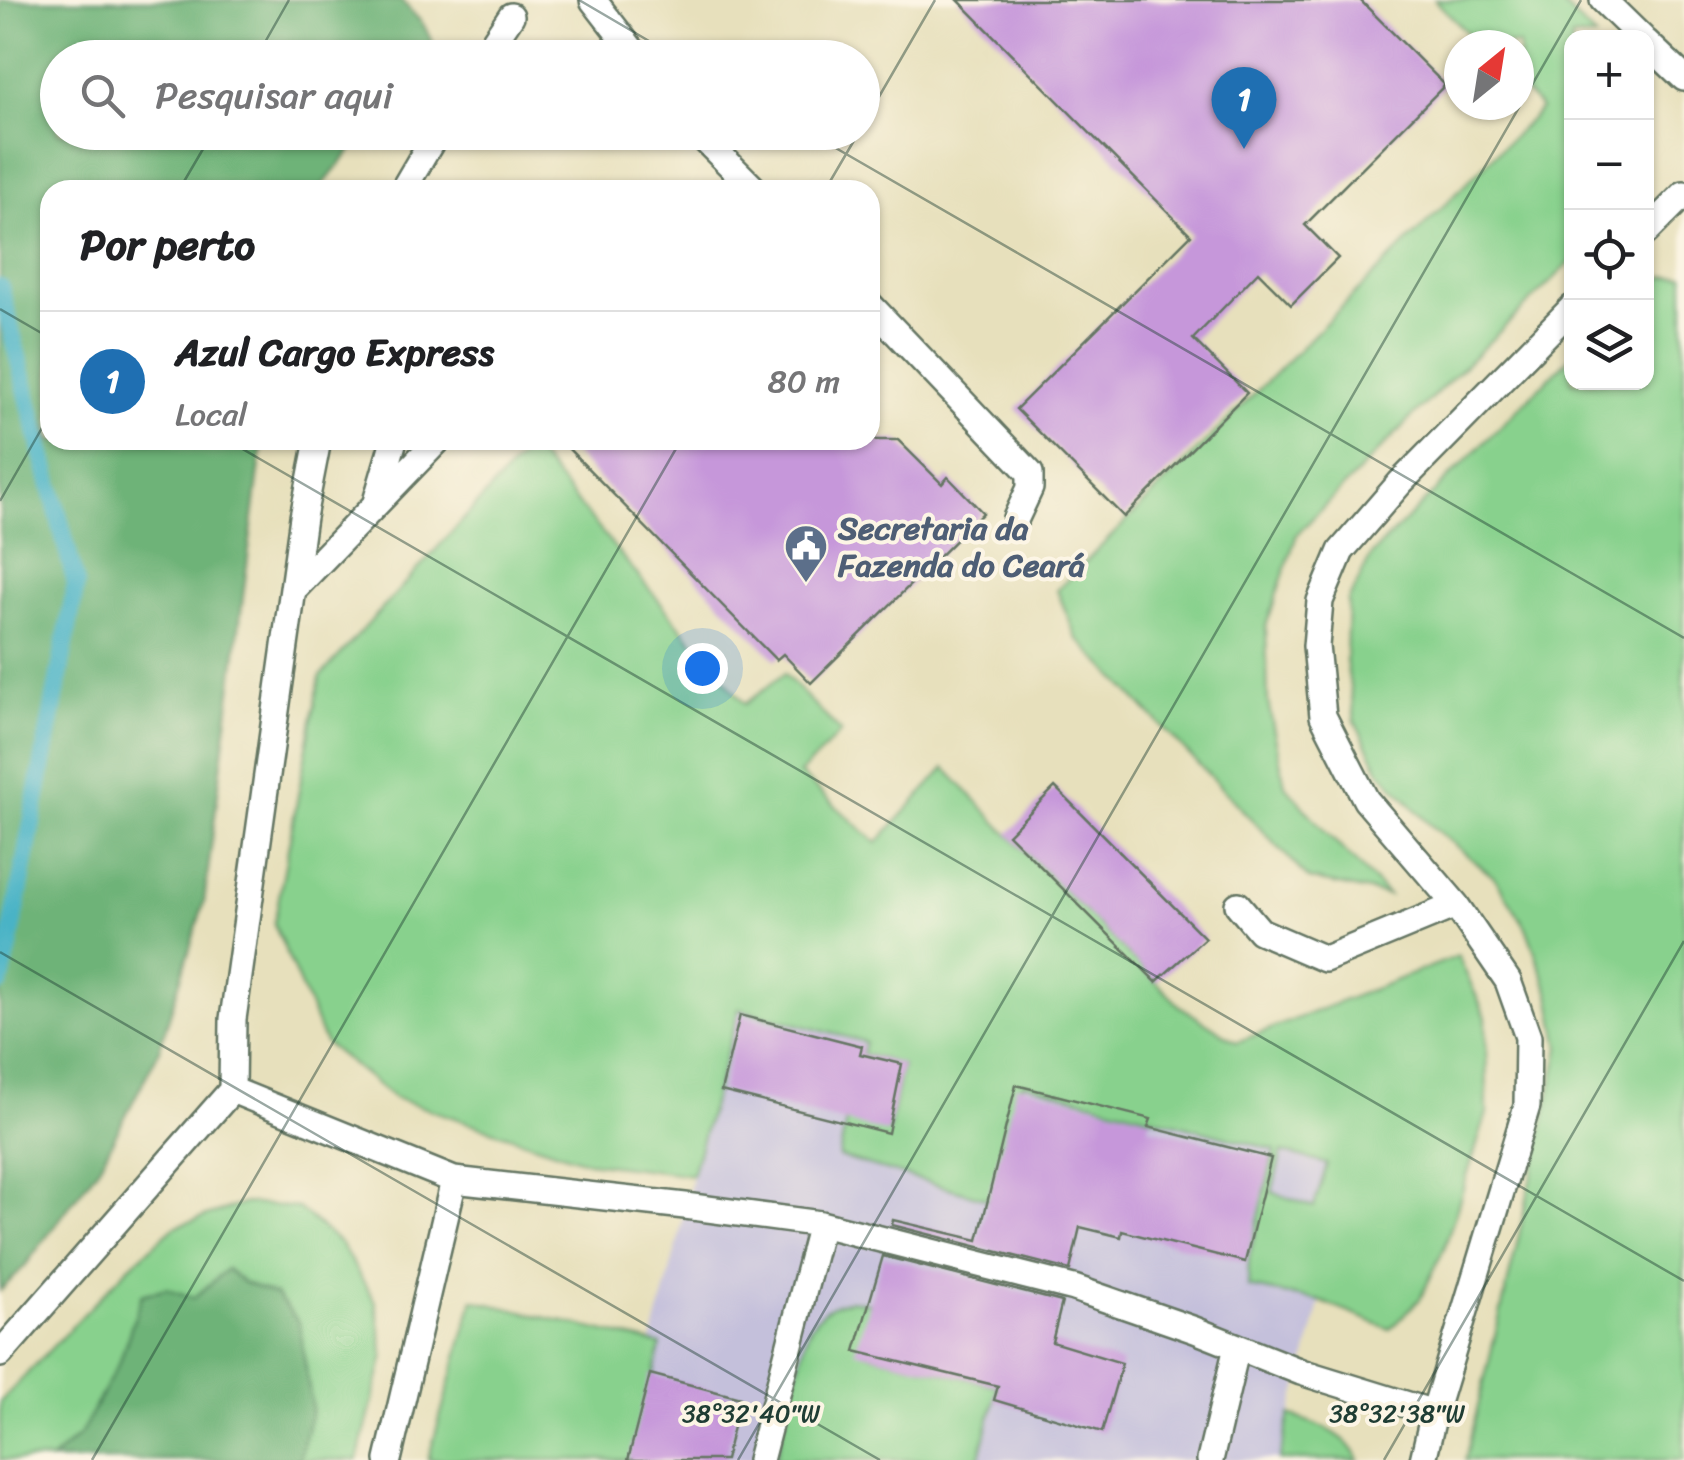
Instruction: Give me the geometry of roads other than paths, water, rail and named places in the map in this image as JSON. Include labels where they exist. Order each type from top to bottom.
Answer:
[{"type":"lane","points":[[593,0],[624,40]]},
{"type":"lane","points":[[1603,0],[1634,30]]},
{"type":"lane","points":[[495,40],[511,16]]},
{"type":"lane","points":[[1654,50],[1684,78]]},
{"type":"lane","points":[[408,180],[427,150]]},
{"type":"lane","points":[[715,150],[744,180]]},
{"type":"lane","points":[[1654,224],[1684,194]]},
{"type":"lane","points":[[880,315],[1030,472],[1030,488],[1016,518]]},
{"type":"lane","points":[[1423,1460],[1527,1106],[1528,1037],[1508,982],[1456,906],[1366,800],[1323,716],[1316,646],[1320,601],[1342,551],[1400,483],[1564,316]]},
{"type":"lane","points":[[0,1354],[232,1090],[232,1020],[303,517],[316,450]]},
{"type":"lane","points":[[375,506],[391,450]]},
{"type":"lane","points":[[293,590],[428,450]]},
{"type":"lane","points":[[1238,906],[1260,931],[1325,959],[1456,906]]},
{"type":"lane","points":[[232,1090],[454,1180],[822,1224],[1074,1288],[1301,1372],[1434,1414]]},
{"type":"lane","points":[[388,1460],[454,1180]]},
{"type":"lane","points":[[760,1460],[822,1224]]},
{"type":"lane","points":[[0,1345],[28,1323]]},
{"type":"lane","points":[[1210,1460],[1236,1347]]},
{"type":"waterway","points":[[0,287],[40,443]]},
{"type":"waterway","points":[[0,983],[76,584],[42,450]]},
{"type":"place","name":"Azul Cargo Express","points":[[1244,149]]},
{"type":"place","name":"Secretaria da Fazenda do Ceará","points":[[806,584]]}]
